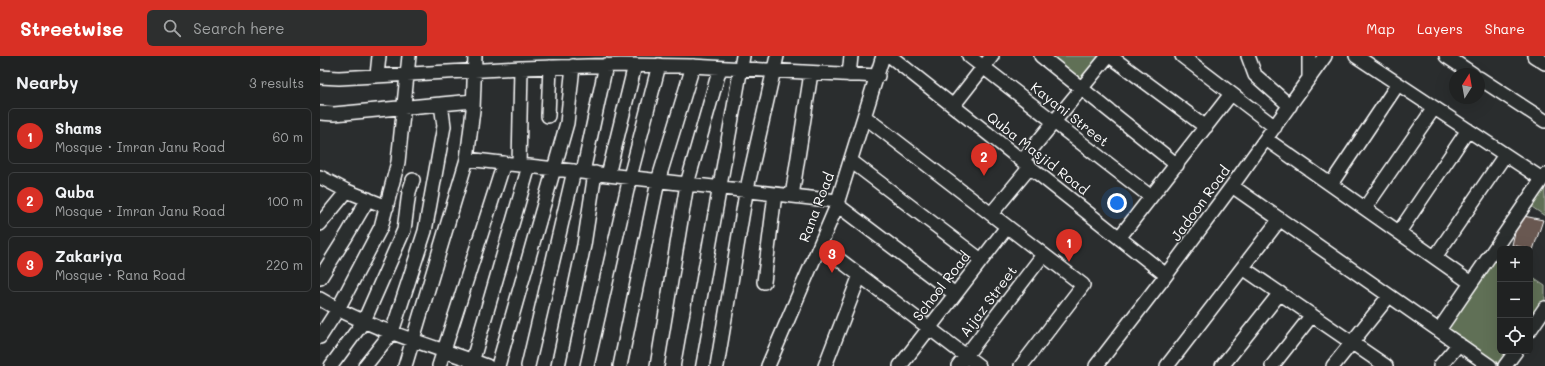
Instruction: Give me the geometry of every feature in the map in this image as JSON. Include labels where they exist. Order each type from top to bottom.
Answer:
[{"type":"street","points":[[376,75],[379,56]]},
{"type":"street","points":[[320,337],[338,309],[381,227],[398,162],[409,56]]},
{"type":"street","points":[[405,366],[467,159],[476,70],[475,56]]},
{"type":"street","points":[[717,366],[746,191],[777,56]]},
{"type":"street","points":[[849,75],[851,56]]},
{"type":"street","name":"Rana Road","points":[[768,366],[837,203],[878,76],[883,56]]},
{"type":"street","name":"Quba Masjid Road","points":[[890,56],[1166,275]]},
{"type":"street","name":"Kayani Street","points":[[969,56],[1151,197]]},
{"type":"street","points":[[953,106],[992,56]]},
{"type":"street","points":[[1041,56],[1177,165]]},
{"type":"street","points":[[991,214],[1054,122],[1109,56],[1206,126]]},
{"type":"street","points":[[1182,56],[1275,127]]},
{"type":"street","points":[[1248,56],[1256,75],[1290,106]]},
{"type":"street","points":[[1309,56],[1309,77]]},
{"type":"street","name":"Jadoon Road","points":[[1096,366],[1232,186],[1325,56]]},
{"type":"street","points":[[1356,56],[1505,155],[1544,177],[1439,330]]},
{"type":"street","points":[[1446,56],[1464,68]]},
{"type":"street","points":[[1534,56],[1545,63]]},
{"type":"street","points":[[320,77],[573,66],[692,63],[720,68],[742,62],[774,71],[878,76]]},
{"type":"street","points":[[688,366],[742,62]]},
{"type":"street","points":[[620,366],[658,181],[692,63]]},
{"type":"street","points":[[558,366],[584,245],[590,173],[606,65]]},
{"type":"street","points":[[528,366],[590,173],[635,65]]},
{"type":"street","points":[[587,366],[630,177],[659,65]]},
{"type":"street","points":[[498,366],[568,123],[573,66]]},
{"type":"street","points":[[548,116],[550,67]]},
{"type":"street","points":[[472,363],[524,165],[521,68]]},
{"type":"street","points":[[656,366],[687,184],[720,68]]},
{"type":"street","points":[[792,196],[811,73]]},
{"type":"street","points":[[1485,82],[1545,121]]},
{"type":"street","points":[[1330,184],[1398,84]]},
{"type":"street","points":[[1119,238],[1232,94]]},
{"type":"street","points":[[320,113],[334,114],[473,101]]},
{"type":"street","points":[[365,366],[392,332],[425,231],[444,126],[441,104]]},
{"type":"street","points":[[1364,208],[1434,108]]},
{"type":"street","points":[[865,117],[1083,286],[1021,366]]},
{"type":"street","points":[[1399,232],[1468,130]]},
{"type":"street","points":[[1266,139],[1472,283]]},
{"type":"street","points":[[1435,257],[1505,155]]},
{"type":"street","points":[[467,159],[776,194],[837,203],[955,294]]},
{"type":"street","points":[[851,160],[981,260]]},
{"type":"street","points":[[439,366],[504,163]]},
{"type":"street","points":[[320,176],[347,191],[387,207]]},
{"type":"street","points":[[331,366],[364,321],[404,230],[409,192],[413,180]]},
{"type":"street","points":[[1232,186],[1490,366]]},
{"type":"street","points":[[320,224],[347,191]]},
{"type":"street","points":[[764,282],[776,194]]},
{"type":"street","points":[[320,278],[368,199]]},
{"type":"street","points":[[407,209],[428,211]]},
{"type":"street","points":[[1167,366],[1280,220]]},
{"type":"street","name":"School Road","points":[[900,366],[1008,227]]},
{"type":"street","points":[[820,244],[929,328],[962,361],[979,366]]},
{"type":"street","name":"Aijaz Street","points":[[962,361],[1043,255]]},
{"type":"street","points":[[1243,268],[1386,366]]},
{"type":"street","points":[[825,366],[860,275]]},
{"type":"street","points":[[1222,366],[1280,293]]},
{"type":"street","points":[[1333,366],[1390,296]]},
{"type":"street","points":[[320,299],[364,321],[444,350],[472,363],[487,366]]},
{"type":"street","points":[[1537,327],[1545,308]]},
{"type":"street","points":[[1272,366],[1312,315]]},
{"type":"street","points":[[1440,366],[1459,344]]},
{"type":"street","points":[[1506,366],[1514,354]]},
{"type":"green space","points":[[1042,56],[1108,56],[1082,87]]},
{"type":"green space","points":[[1545,175],[1545,216],[1526,203]]},
{"type":"green space","points":[[1494,251],[1497,253],[1497,354],[1514,354],[1505,366],[1491,366],[1439,330]]},
{"type":"green space","points":[[1533,278],[1545,286],[1545,307],[1533,325]]},
{"type":"building","points":[[1519,215],[1543,220],[1533,250],[1533,246],[1512,245]]},
{"type":"place","name":"Quba","points":[[984,176]]},
{"type":"place","name":"Shams","points":[[1069,262]]},
{"type":"place","name":"Zakariya","points":[[832,273]]}]
